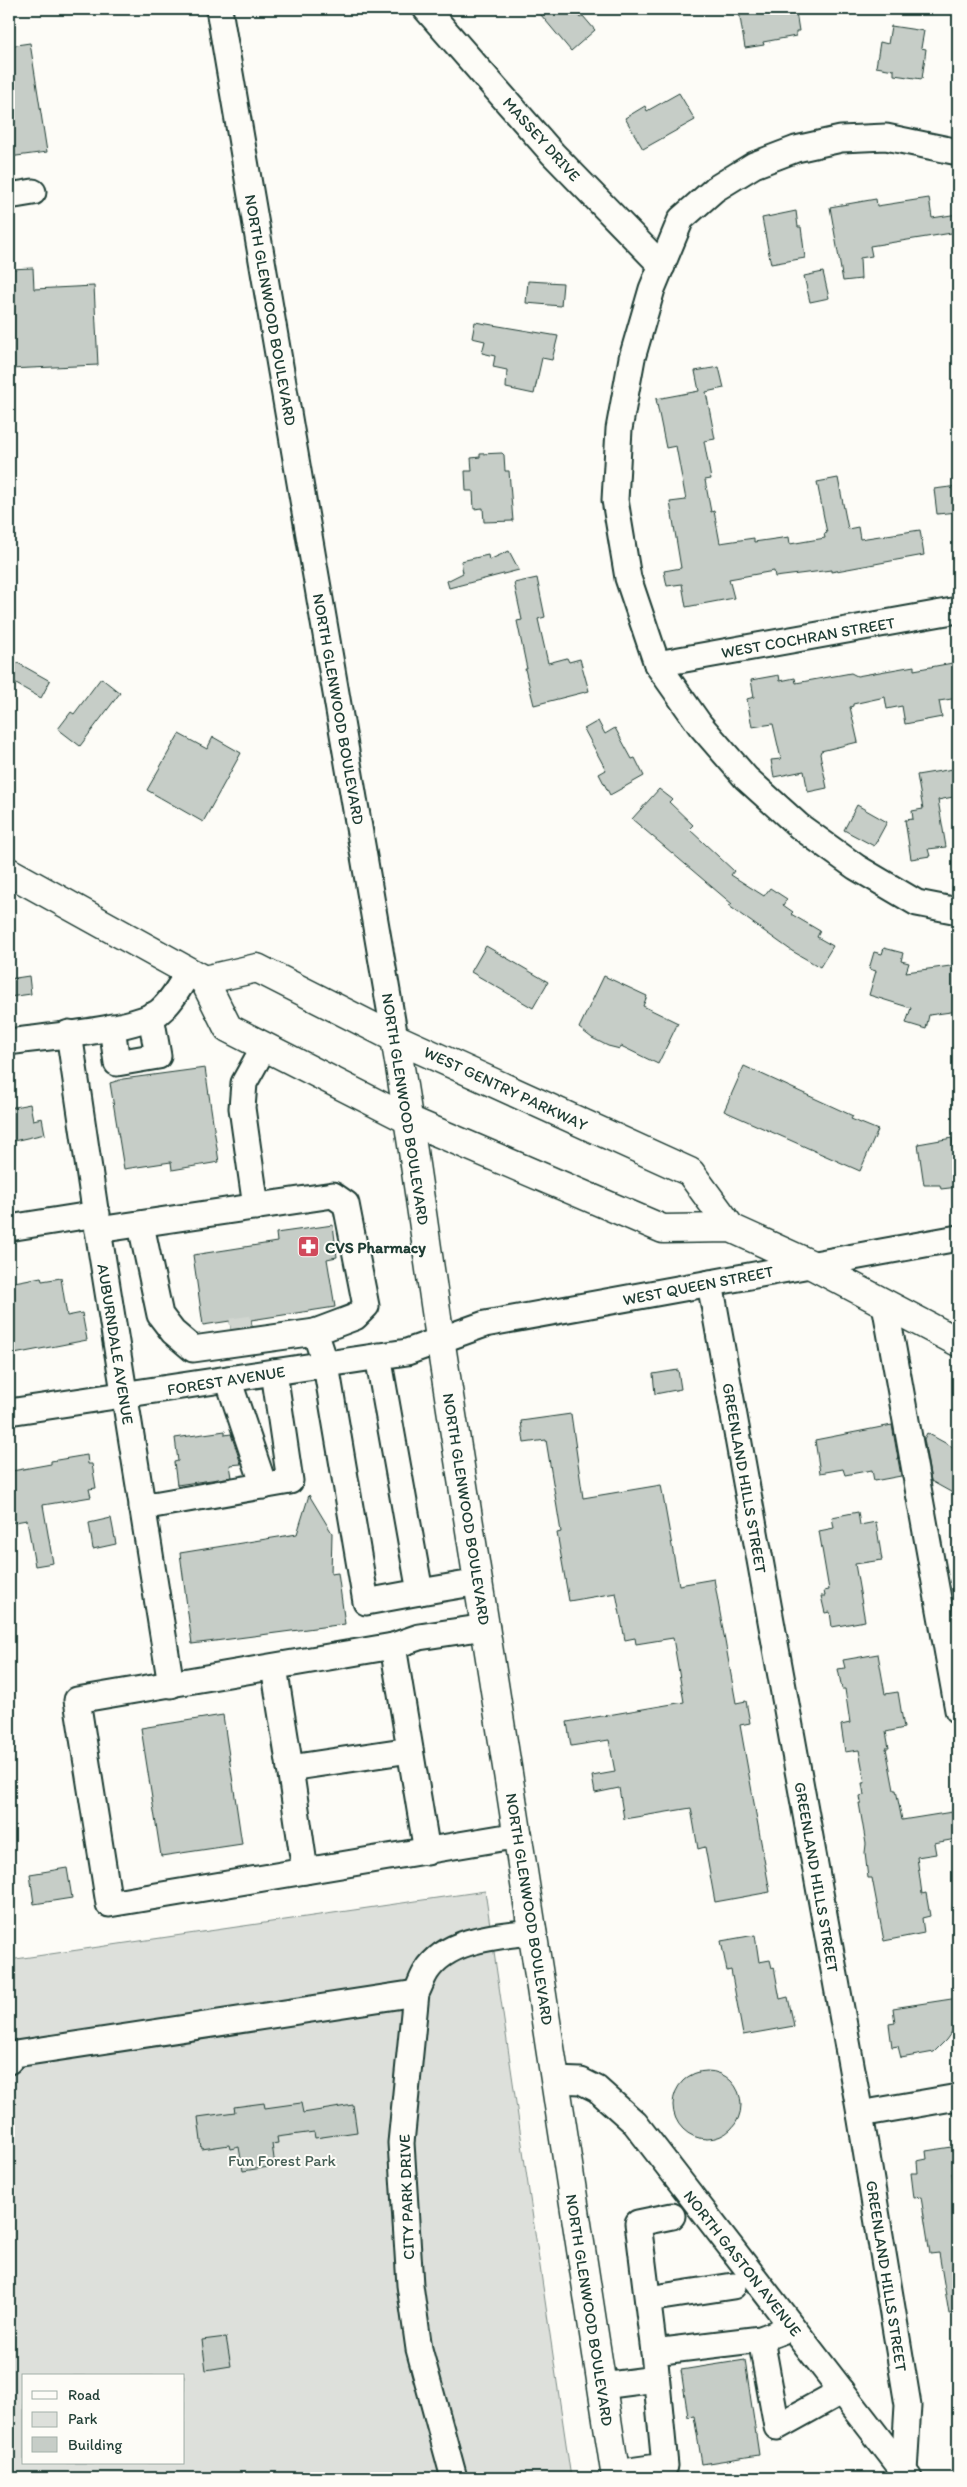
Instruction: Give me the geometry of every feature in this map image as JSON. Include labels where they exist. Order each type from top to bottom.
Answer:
[{"type":"main road","points":[[9,872],[196,976]]},
{"type":"main road","name":"WEST GENTRY PARKWAY","points":[[731,1228],[690,1172],[395,1038],[258,968],[196,976],[228,1028],[409,1120],[663,1229],[731,1228],[808,1264],[958,1342]]},
{"type":"main road","name":"NORTH GLENWOOD BOULEVARD","points":[[395,1038],[616,2476]]},
{"type":"street","name":"NORTH GLENWOOD BOULEVARD","points":[[219,9],[395,1038]]},
{"type":"street","name":"MASSEY DRIVE","points":[[426,9],[553,154],[662,266]]},
{"type":"street","points":[[958,152],[946,148],[886,138],[841,139],[796,149],[754,165],[715,189],[681,219],[652,289],[632,358],[619,429],[615,500],[628,578],[657,664],[700,725],[746,778],[798,826],[856,868],[917,902],[958,911]]},
{"type":"street","points":[[9,196],[33,192]]},
{"type":"street","name":"WEST COCHRAN STREET","points":[[657,664],[958,610]]},
{"type":"street","points":[[9,1042],[134,1023],[159,1012],[196,976]]},
{"type":"street","points":[[112,1027],[117,1063],[158,1056],[151,1016]]},
{"type":"street","name":"AUBURNDALE AVENUE","points":[[69,1033],[124,1395],[171,1685]]},
{"type":"street","points":[[256,1208],[242,1108],[244,1083],[264,1047]]},
{"type":"street","points":[[9,1228],[97,1222],[141,1225],[333,1195],[346,1204],[366,1306],[355,1318],[315,1332],[193,1349],[173,1332],[160,1315],[141,1225]]},
{"type":"street","name":"WEST QUEEN STREET","points":[[440,1339],[485,1324],[958,1238]]},
{"type":"street","name":"GREENLAND HILLS STREET","points":[[710,1283],[860,2114],[908,2406],[907,2475]]},
{"type":"street","points":[[885,1304],[958,1710]]},
{"type":"street","points":[[182,1340],[266,1326],[287,1336]]},
{"type":"street","points":[[315,1332],[326,1364],[366,1602],[479,1582]]},
{"type":"street","name":"FOREST AVENUE","points":[[9,1412],[407,1352],[440,1339]]},
{"type":"street","points":[[378,1356],[420,1592]]},
{"type":"street","points":[[142,1507],[290,1482],[274,1372]]},
{"type":"street","points":[[228,1379],[264,1486]]},
{"type":"street","points":[[486,1627],[419,1637],[393,1646],[77,1700],[109,1904],[519,1835]]},
{"type":"street","points":[[393,1646],[427,1852]]},
{"type":"street","points":[[274,1667],[306,1871]]},
{"type":"street","points":[[290,1768],[410,1750]]},
{"type":"street","name":"CITY PARK DRIVE","points":[[454,2478],[419,2349],[410,2285],[401,2143],[416,1993],[427,1970],[437,1960],[453,1950],[482,1938],[533,1932]]},
{"type":"street","points":[[9,2061],[10,2055],[416,1993]]},
{"type":"street","name":"NORTH GASTON AVENUE","points":[[555,2080],[581,2082],[597,2089],[622,2109],[907,2475]]},
{"type":"street","points":[[860,2114],[958,2097]]},
{"type":"street","points":[[616,2476],[665,2466],[654,2352],[638,2222],[672,2216]]},
{"type":"street","points":[[648,2298],[733,2286]]},
{"type":"street","points":[[654,2352],[761,2339],[792,2327]]},
{"type":"street","points":[[761,2339],[778,2427],[842,2391]]},
{"type":"street","points":[[602,2386],[656,2379]]},
{"type":"green space","name":"Fun Forest Park","points":[[485,1891],[571,2478],[9,2478],[9,1960]]},
{"type":"building","points":[[536,9],[572,9],[580,18],[583,16],[595,30],[571,51]]},
{"type":"building","points":[[750,9],[792,9],[793,12],[796,12],[799,31],[796,31],[796,36],[763,42],[764,45],[745,48],[739,11]]},
{"type":"building","points":[[891,26],[924,31],[921,48],[926,49],[922,79],[894,75],[894,70],[876,67],[880,42],[888,44]]},
{"type":"building","points":[[30,43],[47,152],[9,157],[9,46]]},
{"type":"building","points":[[679,93],[695,120],[643,149],[625,118],[645,106],[647,111]]},
{"type":"building","points":[[929,198],[932,218],[958,214],[958,232],[870,246],[872,256],[860,258],[861,279],[843,281],[830,207],[876,199],[877,206]]},
{"type":"building","points":[[796,211],[798,227],[801,227],[805,258],[771,264],[762,218]]},
{"type":"building","points":[[33,268],[34,289],[94,286],[98,365],[9,369],[9,269]]},
{"type":"building","points":[[823,272],[829,298],[810,302],[804,276]]},
{"type":"building","points":[[528,281],[563,283],[561,306],[526,303]]},
{"type":"building","points":[[475,322],[558,336],[552,360],[542,358],[534,394],[506,388],[507,370],[493,367],[495,356],[482,353],[485,341],[472,338]]},
{"type":"building","points":[[719,367],[724,388],[706,392],[715,439],[704,441],[711,479],[705,480],[711,512],[714,511],[720,543],[754,538],[754,542],[789,537],[790,544],[825,538],[824,534],[827,533],[817,482],[838,478],[848,529],[858,527],[860,539],[920,530],[924,555],[831,572],[831,570],[775,577],[774,571],[729,579],[734,598],[686,607],[682,584],[667,586],[664,571],[681,568],[670,502],[686,500],[676,446],[666,448],[656,399],[699,391],[695,371]]},
{"type":"building","points":[[502,453],[504,455],[505,471],[509,471],[513,521],[484,522],[483,508],[474,509],[473,491],[466,491],[465,471],[472,471],[471,458],[480,457],[480,454]]},
{"type":"building","points":[[958,486],[958,512],[937,514],[934,489]]},
{"type":"building","points":[[509,551],[519,570],[449,588],[447,581],[463,573],[461,561],[488,555],[489,560]]},
{"type":"building","points":[[537,578],[545,617],[538,619],[548,663],[567,658],[569,662],[580,659],[589,691],[534,705],[525,669],[527,669],[517,621],[522,620],[514,583]]},
{"type":"building","points":[[9,658],[50,681],[41,698],[9,680]]},
{"type":"building","points":[[958,662],[958,698],[939,701],[942,717],[905,724],[902,706],[887,709],[885,697],[853,704],[850,707],[858,742],[821,751],[820,754],[827,788],[808,792],[804,771],[774,777],[771,760],[781,759],[773,724],[752,727],[747,699],[754,697],[751,680],[779,675],[780,681],[795,678],[796,683],[851,673],[857,676],[914,666],[914,670]]},
{"type":"building","points":[[101,678],[120,693],[80,746],[58,729],[71,712],[74,714]]},
{"type":"building","points":[[598,721],[605,734],[615,728],[632,759],[635,758],[644,776],[610,795],[599,774],[606,770],[584,729]]},
{"type":"building","points":[[179,734],[207,749],[213,737],[241,753],[203,822],[147,790]]},
{"type":"building","points":[[953,769],[955,777],[958,777],[958,796],[938,800],[946,847],[928,849],[930,856],[911,859],[905,820],[913,819],[912,811],[923,809],[917,775]]},
{"type":"building","points":[[659,789],[672,799],[669,802],[693,825],[689,829],[734,871],[731,875],[764,896],[770,888],[787,899],[783,905],[793,912],[791,914],[820,931],[817,937],[833,946],[820,967],[792,951],[729,906],[732,904],[632,819]]},
{"type":"building","points":[[857,805],[887,822],[874,846],[844,830]]},
{"type":"building","points":[[486,946],[548,982],[533,1008],[471,972]]},
{"type":"building","points":[[884,948],[903,953],[901,961],[909,963],[906,972],[958,965],[958,1011],[929,1015],[926,1029],[906,1023],[911,1008],[869,995],[876,971],[869,969],[874,952],[882,954]]},
{"type":"building","points":[[29,976],[31,994],[9,997],[9,979]]},
{"type":"building","points":[[604,976],[647,996],[643,1006],[678,1023],[658,1064],[621,1046],[620,1049],[608,1046],[592,1038],[579,1028]]},
{"type":"building","points":[[744,1066],[853,1116],[851,1119],[878,1130],[860,1171],[724,1111]]},
{"type":"building","points":[[205,1068],[219,1162],[172,1170],[171,1162],[124,1169],[110,1083],[123,1079]]},
{"type":"building","points":[[30,1104],[33,1120],[42,1118],[45,1134],[9,1142],[9,1108]]},
{"type":"building","points":[[952,1138],[958,1187],[941,1189],[940,1185],[924,1185],[918,1144]]},
{"type":"building","points":[[333,1225],[337,1257],[327,1259],[335,1307],[251,1320],[252,1326],[231,1329],[230,1321],[203,1325],[193,1255],[277,1242],[276,1233]]},
{"type":"building","points":[[41,1277],[42,1281],[61,1278],[67,1316],[82,1313],[87,1340],[9,1355],[9,1283]]},
{"type":"building","points":[[678,1370],[681,1389],[655,1394],[653,1374]]},
{"type":"building","points":[[571,1414],[583,1498],[661,1485],[679,1585],[714,1579],[736,1703],[746,1701],[750,1723],[740,1725],[770,1892],[715,1902],[705,1847],[698,1849],[691,1808],[624,1819],[619,1788],[595,1793],[592,1776],[615,1772],[609,1740],[571,1746],[567,1722],[684,1702],[673,1638],[636,1644],[635,1638],[625,1640],[616,1593],[569,1601],[557,1533],[561,1532],[546,1440],[524,1443],[521,1421]]},
{"type":"building","points":[[892,1425],[901,1476],[874,1481],[872,1470],[845,1475],[843,1469],[820,1473],[815,1440]]},
{"type":"building","points":[[225,1431],[225,1435],[231,1434],[241,1464],[230,1465],[232,1477],[177,1485],[174,1462],[178,1461],[175,1438]]},
{"type":"building","points":[[927,1433],[958,1450],[958,1496],[931,1481],[924,1439]]},
{"type":"building","points":[[87,1455],[88,1464],[92,1464],[96,1488],[89,1489],[91,1497],[43,1505],[53,1563],[35,1566],[27,1520],[9,1523],[9,1475],[13,1474],[12,1471],[51,1464],[51,1461]]},
{"type":"building","points":[[309,1495],[332,1533],[331,1574],[338,1573],[345,1624],[192,1644],[180,1553],[297,1534]]},
{"type":"building","points":[[858,1512],[860,1525],[876,1522],[882,1560],[855,1564],[865,1621],[832,1627],[830,1612],[825,1613],[821,1596],[825,1596],[824,1591],[829,1590],[819,1531],[834,1528],[832,1517]]},
{"type":"building","points":[[111,1518],[116,1544],[93,1549],[89,1523]]},
{"type":"building","points":[[878,1654],[885,1694],[898,1692],[904,1728],[886,1732],[889,1748],[886,1748],[902,1820],[952,1812],[956,1839],[934,1843],[936,1854],[917,1857],[922,1894],[926,1893],[930,1916],[922,1918],[924,1933],[884,1941],[872,1878],[868,1878],[865,1853],[866,1844],[859,1803],[861,1803],[860,1796],[864,1795],[862,1783],[865,1783],[859,1750],[845,1752],[841,1725],[850,1723],[845,1689],[842,1689],[838,1669],[845,1668],[843,1660]]},
{"type":"building","points":[[223,1715],[242,1844],[161,1856],[141,1728]]},
{"type":"building","points":[[67,1868],[72,1898],[34,1904],[30,1874]]},
{"type":"building","points":[[755,1935],[759,1962],[770,1960],[772,1968],[774,1967],[780,1999],[788,1997],[794,2026],[743,2035],[731,1970],[727,1971],[721,1941]]},
{"type":"building","points":[[958,1998],[958,2023],[946,2040],[934,2052],[901,2058],[898,2046],[892,2047],[889,2024],[895,2023],[893,2008]]},
{"type":"building","points":[[714,2071],[726,2077],[735,2086],[741,2098],[739,2118],[731,2129],[714,2139],[700,2139],[683,2129],[675,2118],[673,2098],[683,2081],[694,2073]]},
{"type":"building","points":[[264,2103],[265,2108],[301,2103],[303,2113],[353,2105],[357,2132],[315,2138],[314,2132],[277,2137],[278,2143],[272,2144],[275,2166],[243,2171],[239,2147],[230,2149],[229,2145],[202,2149],[198,2117],[235,2112],[234,2107]]},
{"type":"building","points":[[958,2146],[958,2172],[952,2173],[958,2218],[958,2313],[949,2314],[939,2253],[930,2254],[921,2197],[914,2198],[911,2173],[918,2173],[917,2161],[927,2159],[926,2151]]},
{"type":"building","points":[[226,2337],[231,2366],[206,2370],[202,2340]]},
{"type":"building","points":[[745,2360],[759,2455],[702,2464],[694,2416],[688,2417],[681,2370]]},
{"type":"tunnel","points":[[231,1331],[252,1328]]},
{"type":"place","name":"CVS Pharmacy","points":[[309,1247]]}]
